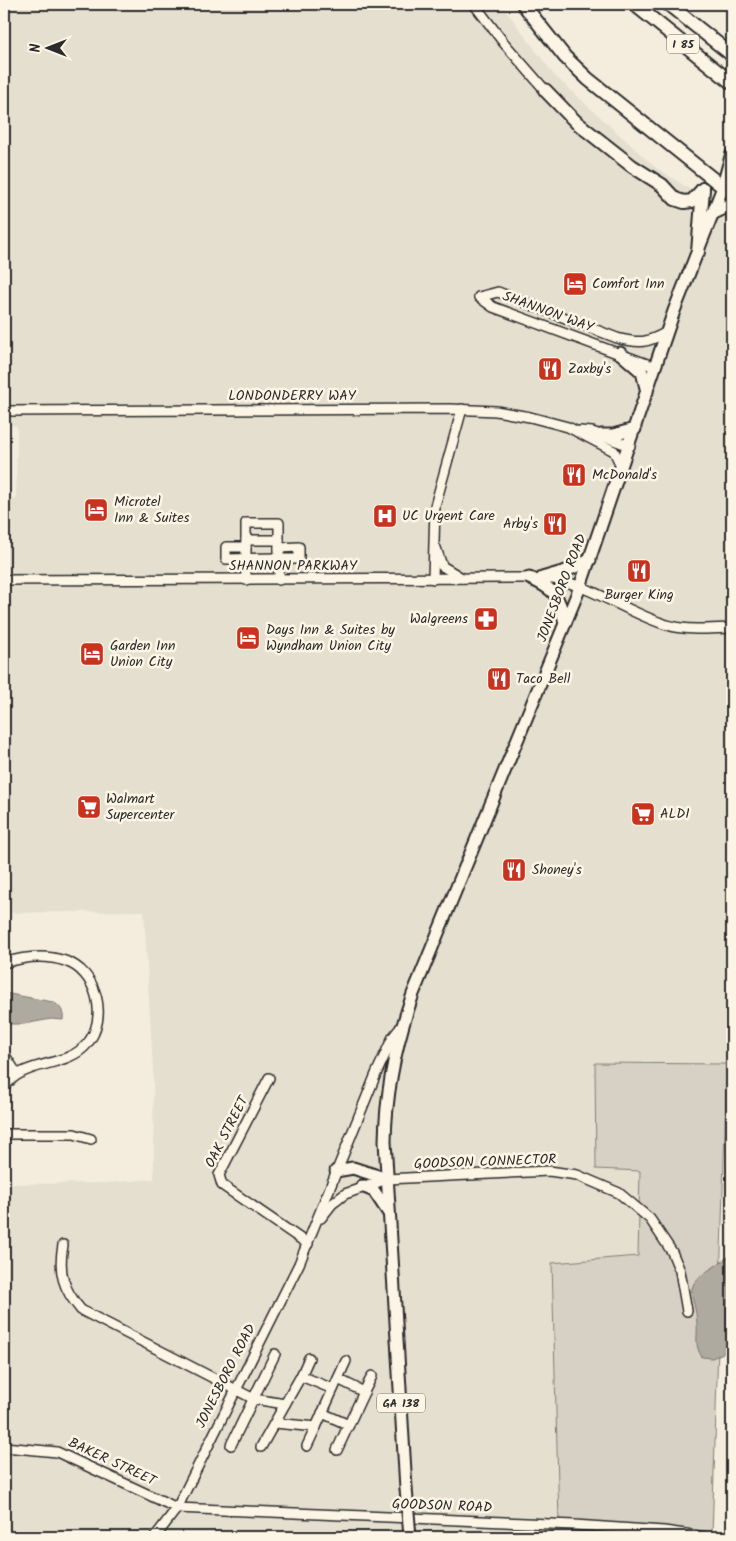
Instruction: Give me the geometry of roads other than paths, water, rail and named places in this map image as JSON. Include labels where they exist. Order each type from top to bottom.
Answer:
[{"type":"highway","points":[[523,4],[564,57],[576,68],[698,168],[728,189]]},
{"type":"highway","name":"I 85","points":[[634,4],[732,83]]},
{"type":"highway","name":"I 85","points":[[668,4],[732,56]]},
{"type":"highway","points":[[545,90],[576,122],[632,166],[662,185],[674,199],[684,202],[692,201],[703,189]]},
{"type":"highway","name":"JONESBORO ROAD","points":[[728,189],[732,155]]},
{"type":"highway","points":[[698,168],[702,175],[703,189],[698,252]]},
{"type":"highway","points":[[713,213],[732,204]]},
{"type":"main road","name":"JONESBORO ROAD","points":[[387,1179],[387,1107],[402,1026],[413,994],[580,587],[630,446],[667,332],[713,213],[728,189]]},
{"type":"main road","points":[[620,353],[642,372],[647,392]]},
{"type":"main road","points":[[601,435],[613,436],[635,429]]},
{"type":"main road","points":[[542,578],[566,571],[590,560]]},
{"type":"main road","points":[[529,578],[554,591],[559,598],[565,623]]},
{"type":"main road","points":[[336,1171],[353,1168],[387,1179]]},
{"type":"main road","name":"GA 138","points":[[387,1179],[410,1537]]},
{"type":"main road","points":[[362,1186],[374,1191],[389,1214]]},
{"type":"street","points":[[474,4],[504,43],[545,90]]},
{"type":"street","name":"SHANNON WAY","points":[[655,367],[493,307],[479,297],[498,292],[617,338],[635,343],[649,342],[667,332]]},
{"type":"street","points":[[433,579],[434,506],[462,409]]},
{"type":"street","name":"LONDONDERRY WAY","points":[[4,411],[462,409],[530,417],[578,431],[601,435],[630,446]]},
{"type":"street","name":"LONDONDERRY WAY","points":[[578,431],[614,451],[622,468]]},
{"type":"street","points":[[246,580],[246,523],[279,523],[279,580]]},
{"type":"street","points":[[433,536],[442,566],[465,579]]},
{"type":"street","points":[[246,543],[299,547],[299,559],[226,559],[226,547],[246,543]]},
{"type":"street","name":"SHANNON PARKWAY","points":[[4,580],[542,578],[562,580],[669,625],[685,629],[732,628]]},
{"type":"street","points":[[4,963],[21,958],[56,958],[71,963],[83,971],[92,981],[98,1010],[94,1032],[87,1044],[73,1054],[17,1074],[4,1088]]},
{"type":"street","name":"JONESBORO ROAD","points":[[155,1537],[177,1508],[308,1244],[376,1074],[393,1037],[402,1026]]},
{"type":"street","points":[[4,1054],[17,1074]]},
{"type":"street","name":"OAK STREET","points":[[269,1078],[219,1175],[219,1180],[222,1185],[308,1244]]},
{"type":"street","points":[[4,1134],[74,1134],[91,1139]]},
{"type":"street","name":"GOODSON CONNECTOR","points":[[387,1179],[549,1171],[577,1175],[603,1185],[635,1205],[662,1235],[680,1271],[687,1311]]},
{"type":"street","name":"JONESBORO ROAD","points":[[316,1224],[338,1199],[362,1186],[387,1179]]},
{"type":"street","points":[[63,1245],[60,1262],[62,1280],[69,1296],[81,1310],[254,1399],[285,1404]]},
{"type":"street","points":[[232,1445],[275,1354]]},
{"type":"street","points":[[261,1447],[309,1358]]},
{"type":"street","points":[[307,1446],[346,1361]]},
{"type":"street","points":[[300,1376],[333,1389]]},
{"type":"street","points":[[337,1450],[372,1376]]},
{"type":"street","points":[[338,1380],[364,1392]]},
{"type":"street","points":[[322,1413],[349,1424]]},
{"type":"street","points":[[275,1423],[316,1427]]},
{"type":"street","name":"BAKER STREET","points":[[4,1447],[57,1452],[177,1508]]},
{"type":"street","name":"GOODSON ROAD","points":[[177,1508],[574,1526],[664,1531],[706,1537]]},
{"type":"place","name":"Comfort Inn","points":[[575,284]]},
{"type":"place","name":"Zaxby's","points":[[550,369]]},
{"type":"place","name":"McDonald's","points":[[574,475]]},
{"type":"place","name":"Microtel Inn & Suites","points":[[96,510]]},
{"type":"place","name":"UC Urgent Care","points":[[385,516]]},
{"type":"place","name":"Arby's","points":[[555,524]]},
{"type":"place","name":"Burger King","points":[[639,571]]},
{"type":"place","name":"Walgreens","points":[[486,619]]},
{"type":"place","name":"Days Inn & Suites by Wyndham Union City","points":[[248,638]]},
{"type":"place","name":"Garden Inn Union City","points":[[92,654]]},
{"type":"place","name":"Taco Bell","points":[[499,679]]},
{"type":"place","name":"Walmart Supercenter","points":[[89,807]]},
{"type":"place","name":"ALDI","points":[[643,814]]},
{"type":"place","name":"Shoney's","points":[[514,870]]}]
